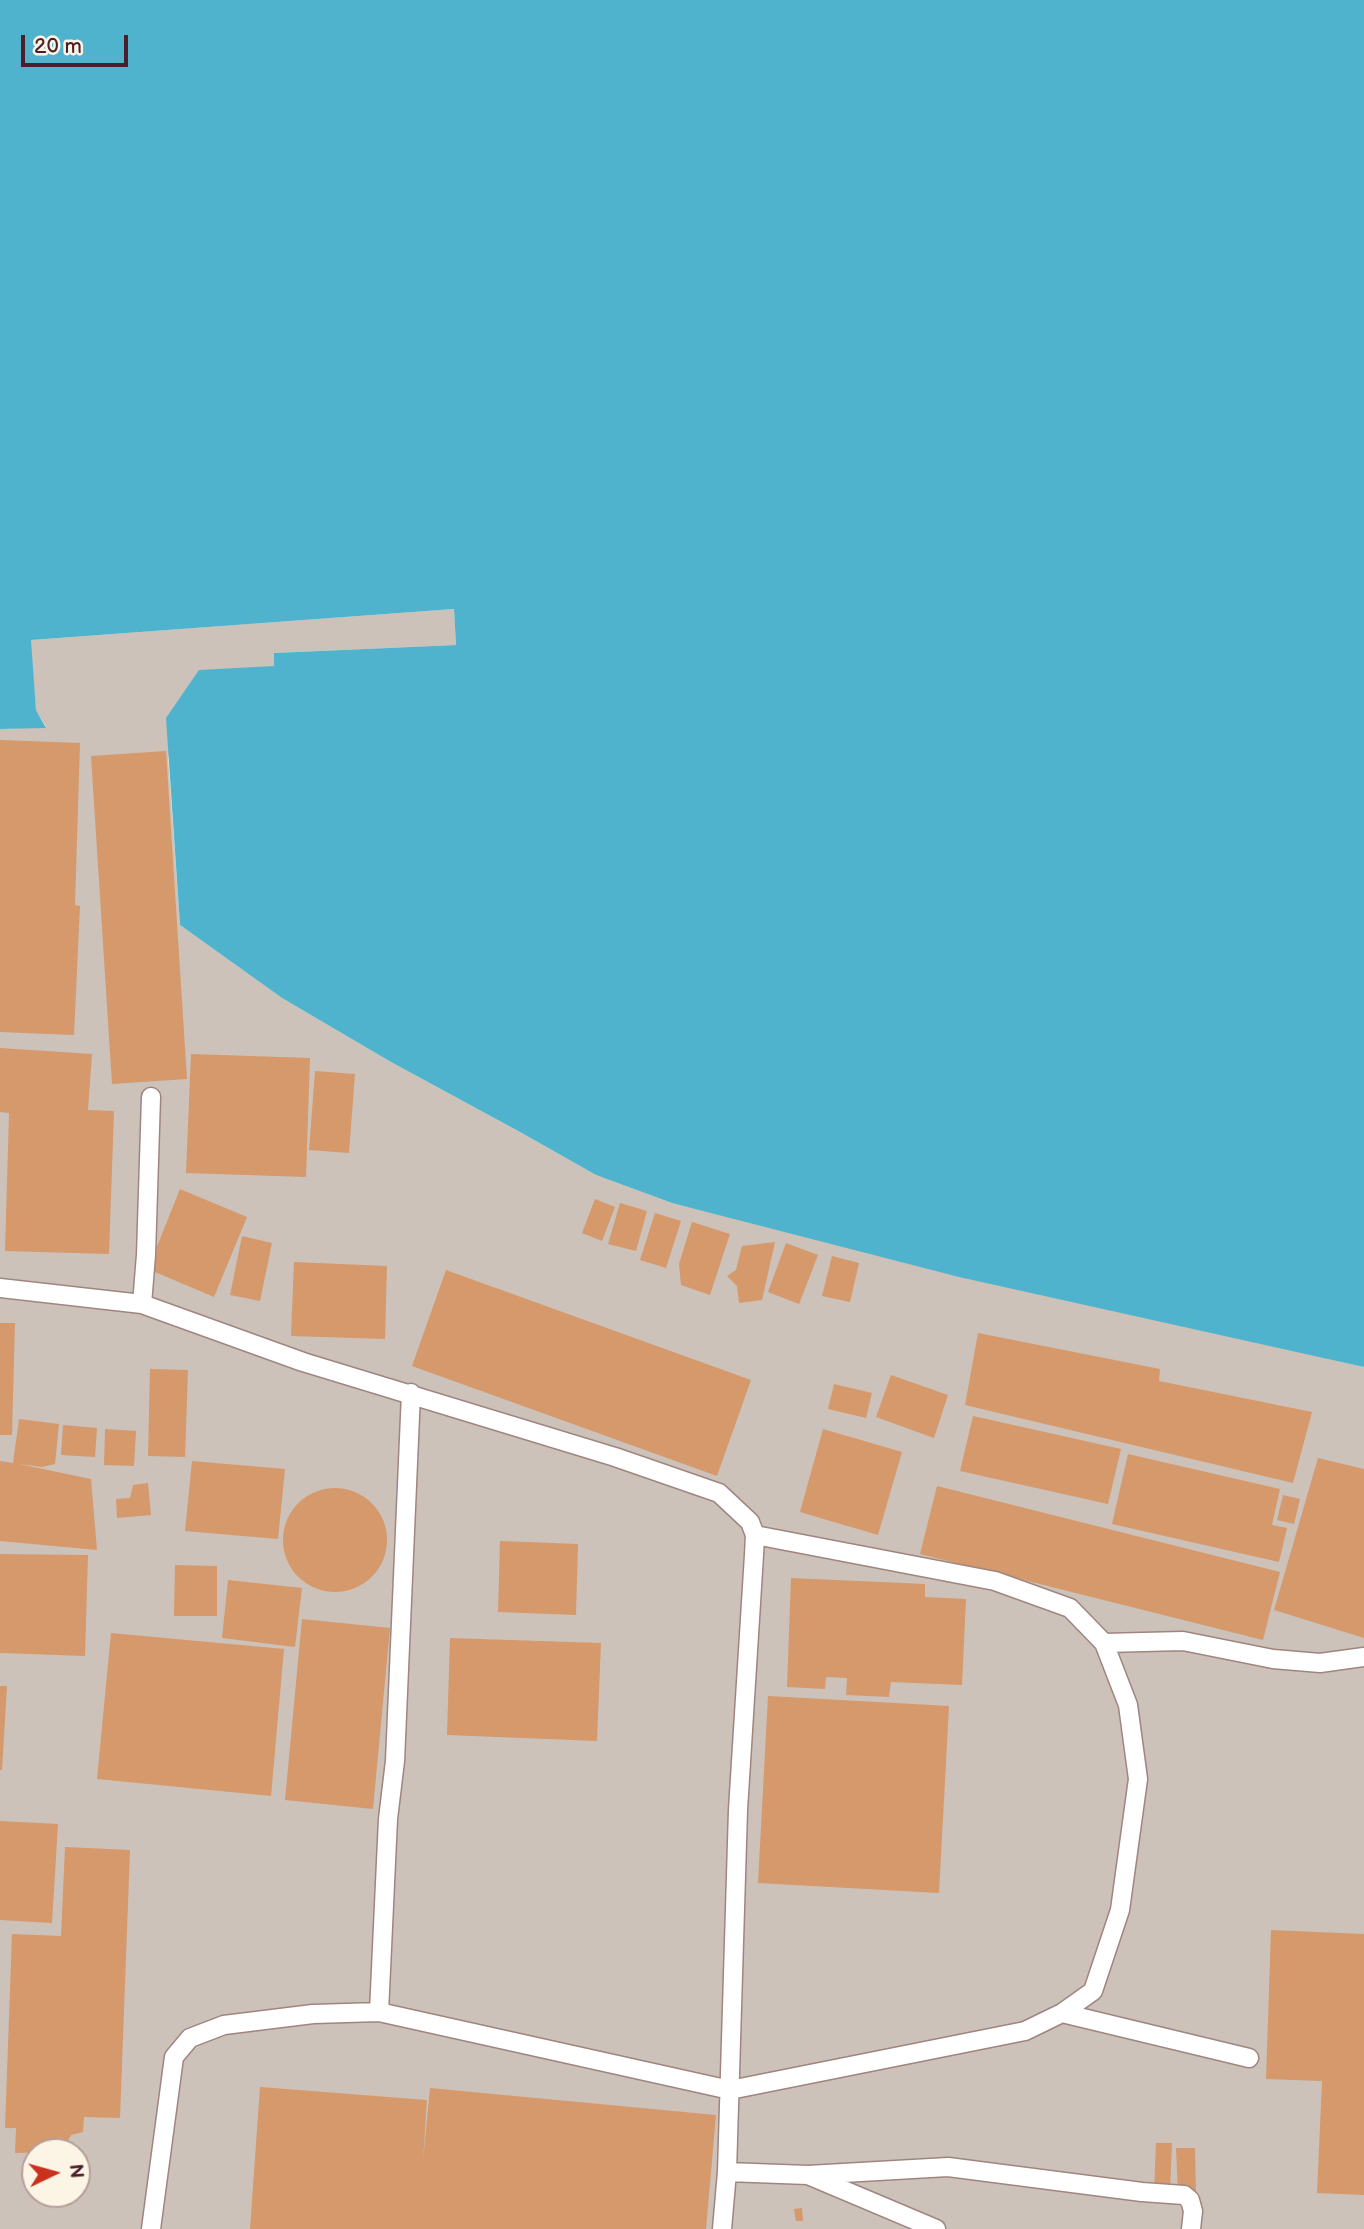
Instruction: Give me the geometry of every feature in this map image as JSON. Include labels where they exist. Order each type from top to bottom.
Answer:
[{"type":"lane","points":[[142,1304],[151,1097]]},
{"type":"lane","points":[[0,1287],[142,1304],[303,1362],[615,1457],[719,1493],[750,1522],[755,1535],[738,1810],[727,2172],[722,2229]]},
{"type":"lane","points":[[379,2012],[388,1819],[395,1760],[411,1393]]},
{"type":"lane","points":[[151,2229],[174,2057],[190,2038],[224,2025],[313,2014],[379,2012],[730,2090],[1025,2031],[1062,2013],[1093,1991],[1119,1910],[1138,1779],[1128,1705],[1104,1643],[1070,1608],[995,1581],[755,1535]]},
{"type":"lane","points":[[1104,1643],[1183,1642],[1273,1659],[1320,1662],[1364,1657]]},
{"type":"lane","points":[[1062,2013],[1249,2058]]},
{"type":"lane","points":[[727,2172],[808,2175],[948,2166],[1142,2192],[1184,2195],[1191,2200],[1191,2229]]},
{"type":"lane","points":[[808,2175],[936,2229]]},
{"type":"shaded area","points":[[454,609],[456,645],[274,653],[274,666],[168,757],[180,925],[282,998],[391,1062],[596,1175],[672,1203],[1364,1367],[1364,2229],[0,2229],[0,729],[46,727],[36,710],[30,640]]},
{"type":"water","points":[[0,0],[1364,0],[1364,1367],[959,1277],[672,1203],[596,1175],[391,1062],[282,998],[180,925],[166,718],[199,670],[274,666],[274,653],[456,645],[454,609],[31,640],[36,710],[46,728],[0,729]]},
{"type":"building","points":[[0,740],[80,743],[75,905],[80,906],[74,1035],[0,1032]]},
{"type":"building","points":[[166,751],[187,1079],[112,1084],[91,756]]},
{"type":"building","points":[[0,1048],[92,1054],[88,1110],[114,1111],[109,1254],[5,1251],[9,1113],[0,1112]]},
{"type":"building","points":[[191,1054],[310,1058],[306,1177],[186,1173]]},
{"type":"building","points":[[315,1071],[355,1074],[349,1153],[309,1150]]},
{"type":"building","points":[[180,1189],[247,1217],[214,1297],[148,1269]]},
{"type":"building","points":[[595,1199],[615,1207],[602,1241],[582,1233]]},
{"type":"building","points":[[620,1203],[647,1211],[636,1251],[608,1244]]},
{"type":"building","points":[[655,1213],[681,1221],[666,1268],[640,1260]]},
{"type":"building","points":[[692,1222],[730,1234],[710,1295],[681,1285],[679,1264]]},
{"type":"building","points":[[242,1236],[272,1243],[260,1301],[230,1295]]},
{"type":"building","points":[[775,1242],[762,1300],[739,1303],[737,1286],[727,1276],[736,1270],[742,1246]]},
{"type":"building","points":[[786,1243],[818,1255],[799,1304],[768,1292]]},
{"type":"building","points":[[832,1256],[859,1263],[850,1302],[822,1296]]},
{"type":"building","points":[[294,1262],[387,1266],[385,1339],[291,1336]]},
{"type":"building","points":[[446,1270],[751,1380],[717,1476],[412,1366]]},
{"type":"building","points":[[0,1323],[15,1323],[12,1435],[0,1435]]},
{"type":"building","points":[[978,1333],[1160,1369],[1159,1381],[1312,1412],[1293,1483],[965,1405]]},
{"type":"building","points":[[150,1369],[188,1370],[185,1457],[148,1456]]},
{"type":"building","points":[[891,1375],[948,1395],[934,1438],[876,1417]]},
{"type":"building","points":[[834,1384],[872,1393],[866,1418],[828,1409]]},
{"type":"building","points":[[973,1416],[1121,1449],[1108,1504],[960,1471]]},
{"type":"building","points":[[19,1419],[59,1424],[55,1464],[42,1467],[19,1464],[91,1479],[97,1550],[0,1541],[0,1461],[13,1463]]},
{"type":"building","points":[[63,1425],[97,1428],[95,1457],[61,1455]]},
{"type":"building","points":[[105,1429],[136,1431],[134,1466],[104,1465]]},
{"type":"building","points":[[823,1429],[902,1452],[878,1535],[800,1512]]},
{"type":"building","points":[[1128,1454],[1280,1489],[1272,1525],[1287,1528],[1279,1562],[1112,1524]]},
{"type":"building","points":[[1318,1458],[1364,1469],[1364,1638],[1274,1610]]},
{"type":"building","points":[[192,1461],[285,1469],[278,1539],[185,1531]]},
{"type":"building","points":[[148,1483],[151,1515],[117,1518],[116,1499],[130,1498],[133,1485]]},
{"type":"building","points":[[937,1486],[1280,1572],[1263,1640],[920,1554]]},
{"type":"building","points":[[335,1488],[355,1492],[372,1503],[383,1520],[387,1540],[383,1560],[372,1577],[355,1588],[335,1592],[315,1588],[298,1577],[287,1560],[283,1540],[287,1520],[298,1503],[315,1492]]},
{"type":"building","points":[[1283,1495],[1300,1499],[1294,1524],[1277,1520]]},
{"type":"building","points":[[500,1541],[578,1544],[576,1615],[498,1612]]},
{"type":"building","points":[[0,1554],[88,1555],[85,1656],[0,1653]]},
{"type":"building","points":[[175,1565],[217,1566],[217,1616],[174,1616]]},
{"type":"building","points":[[791,1578],[925,1584],[925,1597],[966,1599],[962,1685],[891,1682],[889,1697],[846,1695],[847,1678],[826,1677],[825,1689],[787,1687]]},
{"type":"building","points":[[228,1580],[302,1588],[295,1647],[222,1638]]},
{"type":"building","points":[[302,1619],[390,1628],[373,1809],[285,1800]]},
{"type":"building","points":[[111,1633],[284,1649],[271,1796],[97,1779]]},
{"type":"building","points":[[450,1638],[601,1643],[597,1741],[447,1735]]},
{"type":"building","points":[[0,1686],[7,1686],[2,1770],[0,1770]]},
{"type":"building","points":[[768,1696],[949,1706],[939,1893],[758,1883]]},
{"type":"building","points":[[0,1821],[58,1824],[52,1923],[0,1920]]},
{"type":"building","points":[[65,1847],[130,1850],[120,2118],[84,2117],[83,2132],[71,2135],[69,2138],[21,2138],[21,2153],[15,2153],[16,2128],[5,2128],[12,1934],[61,1936]]},
{"type":"building","points":[[1271,1930],[1364,1934],[1364,2195],[1317,2193],[1322,2081],[1266,2079]]},
{"type":"building","points":[[260,2087],[427,2100],[423,2161],[430,2088],[716,2115],[706,2229],[250,2229]]},
{"type":"building","points":[[1156,2143],[1172,2143],[1170,2193],[1154,2192]]},
{"type":"building","points":[[1176,2148],[1195,2148],[1196,2194],[1178,2195]]},
{"type":"building","points":[[802,2208],[803,2221],[796,2221],[794,2209]]}]
